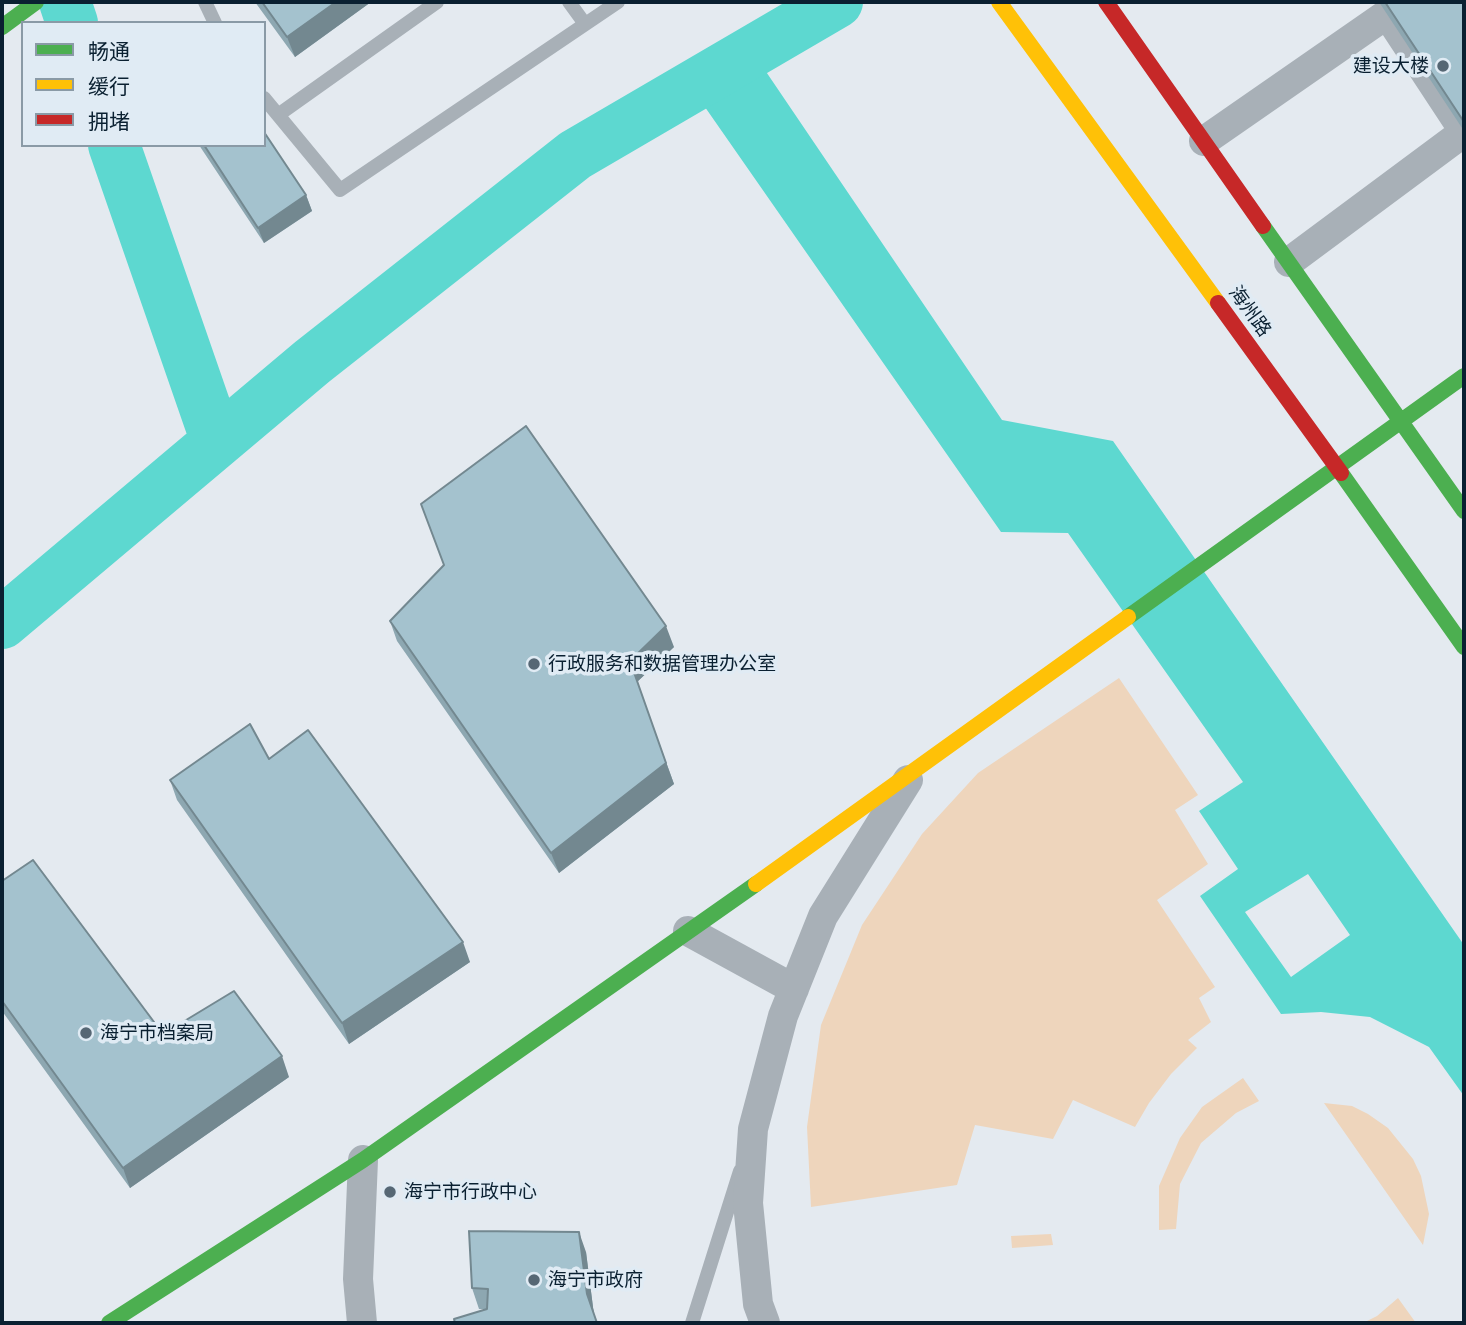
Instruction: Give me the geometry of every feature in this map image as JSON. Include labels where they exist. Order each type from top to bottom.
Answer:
[{"type":"street","points":[[2,27],[36,2]]},
{"type":"street","name":"海州路","points":[[999,2],[1338,467],[1464,647]]},
{"type":"street","points":[[1106,2],[1464,511]]},
{"type":"street","points":[[1204,141],[1383,8],[1464,131],[1289,262]]},
{"type":"street","points":[[109,1323],[363,1160],[1464,376]]},
{"type":"street","points":[[765,1323],[758,1304],[748,1203],[753,1129],[783,1016],[823,916],[914,770]]},
{"type":"street","points":[[688,931],[794,989]]},
{"type":"street","points":[[362,1323],[358,1279],[363,1160]]},
{"type":"lane","points":[[205,2],[214,21]]},
{"type":"lane","points":[[278,115],[437,2]]},
{"type":"lane","points":[[569,2],[585,24]]},
{"type":"lane","points":[[266,100],[340,190],[618,2]]},
{"type":"lane","points":[[692,1323],[753,1129]]},
{"type":"shaded area","points":[[752,51],[1002,420],[1113,441],[1464,945],[1464,1096],[1429,1047],[1370,1017],[1321,1012],[1281,1014],[1200,896],[1238,869],[1199,811],[1243,782],[1068,533],[1001,532],[691,87]],"holes":[[[1308,874],[1350,935],[1291,977],[1245,912]]]},
{"type":"shaded area","points":[[1119,678],[1198,795],[1175,810],[1208,864],[1157,900],[1215,987],[1199,998],[1211,1022],[1188,1040],[1197,1048],[1171,1074],[1135,1127],[1073,1100],[1053,1139],[975,1125],[957,1185],[811,1207],[807,1127],[821,1025],[862,925],[922,834],[978,773]]},
{"type":"shaded area","points":[[1243,1078],[1259,1101],[1236,1113],[1201,1143],[1180,1184],[1176,1229],[1159,1230],[1159,1186],[1180,1138],[1202,1107]]},
{"type":"shaded area","points":[[1324,1103],[1352,1106],[1368,1114],[1388,1128],[1413,1159],[1421,1176],[1429,1214],[1423,1245]]},
{"type":"shaded area","points":[[1051,1234],[1053,1245],[1012,1248],[1011,1236]]},
{"type":"shaded area","points":[[1398,1298],[1416,1323],[1363,1323],[1377,1316]]},
{"type":"building","points":[[262,2],[336,2],[287,37]]},
{"type":"building","name":"建设大楼","points":[[1385,2],[1464,2],[1464,122]]},
{"type":"building","points":[[266,135],[306,195],[258,228],[205,147],[266,147]]},
{"type":"building","name":"行政服务和数据管理办公室","points":[[526,426],[666,626],[630,661],[666,763],[551,853],[390,621],[444,565],[421,504]]},
{"type":"building","points":[[250,724],[269,759],[308,730],[463,942],[342,1023],[170,780]]},
{"type":"building","name":"海宁市档案局","points":[[33,860],[163,1034],[234,991],[282,1056],[123,1168],[2,1001],[2,881]]},
{"type":"building","name":"海宁市政府","points":[[469,1231],[579,1232],[587,1294],[597,1323],[455,1323],[454,1319],[487,1309],[488,1289],[472,1288]]},
{"type":"waterway","points":[[65,2],[71,21]]},
{"type":"waterway","points":[[2,623],[312,362],[575,155],[837,2]]},
{"type":"waterway","points":[[115,147],[217,442]]},
{"type":"traffic: fast","points":[[2,27],[36,2]]},
{"type":"traffic: fast","points":[[1263,226],[1464,511]]},
{"type":"traffic: fast","points":[[1128,617],[1464,376]]},
{"type":"traffic: fast","points":[[1341,473],[1464,647]]},
{"type":"traffic: fast","points":[[109,1323],[363,1160],[756,884]]},
{"type":"traffic: slow","points":[[999,2],[1218,303]]},
{"type":"traffic: slow","points":[[756,884],[1128,617]]},
{"type":"traffic: jam","points":[[1106,2],[1263,226]]},
{"type":"traffic: jam","points":[[1218,303],[1341,473]]},
{"type":"place","name":"建设大楼","points":[[1443,66]]},
{"type":"place","name":"行政服务和数据管理办公室","points":[[534,664]]},
{"type":"place","name":"海宁市档案局","points":[[86,1033]]},
{"type":"place","name":"海宁市行政中心","points":[[390,1192]]},
{"type":"place","name":"海宁市政府","points":[[534,1280]]}]
